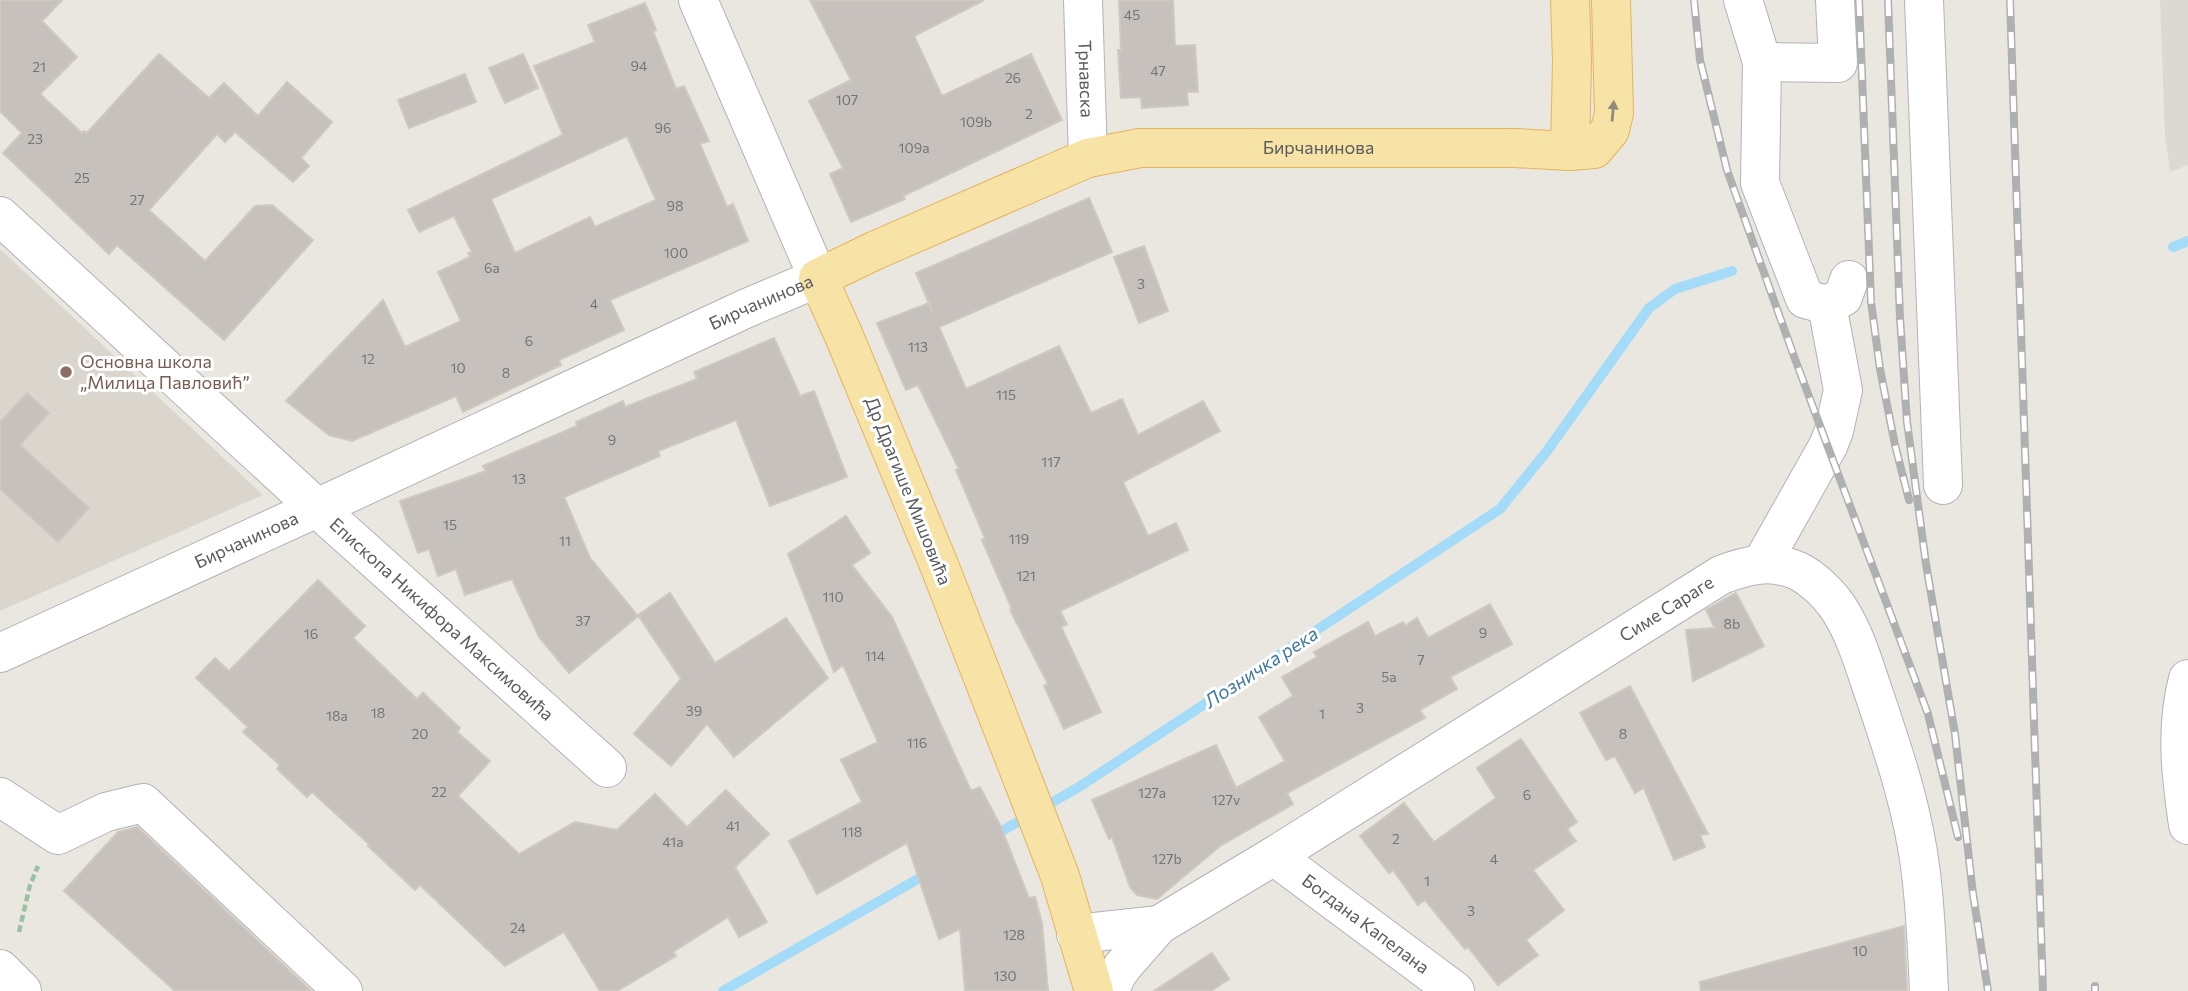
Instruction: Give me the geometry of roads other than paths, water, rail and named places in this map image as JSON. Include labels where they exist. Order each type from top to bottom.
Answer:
[{"type":"main road","points":[[1570,0],[1570,151],[1594,149],[1610,130],[1614,113],[1611,0]]},
{"type":"main road","name":"Бирчанинова","points":[[818,278],[1088,158],[1140,148],[1515,148],[1570,151]]},
{"type":"main road","name":"Др Драгише Мишовића","points":[[818,278],[939,565],[1060,876],[1084,970]]},
{"type":"street","name":"Др Драгише Мишовића","points":[[698,0],[818,278]]},
{"type":"street","name":"Трнавска","points":[[1083,0],[1088,158]]},
{"type":"street","points":[[1744,0],[1762,62],[1760,183],[1805,299],[1838,292],[1843,390],[1828,446],[1762,563]]},
{"type":"street","points":[[1762,62],[1838,62],[1835,0]]},
{"type":"street","points":[[1924,0],[1943,485]]},
{"type":"street","name":"Епископа Никифора Максимовића","points":[[0,216],[317,508],[607,768]]},
{"type":"street","name":"Бирчанинова","points":[[0,653],[747,308],[818,278]]},
{"type":"street","name":"Симе Сараге","points":[[1084,970],[1274,856],[1721,575],[1740,567],[1762,563],[1781,565],[1799,572],[1820,587],[1838,606],[1859,650],[1901,773],[1921,873],[1929,991]]},
{"type":"street","points":[[2188,679],[2179,736],[2180,767],[2188,825]]},
{"type":"street","points":[[0,797],[58,835],[106,812],[143,803],[343,991]]},
{"type":"street","name":"Богдана Капелана","points":[[1274,856],[1455,991]]},
{"type":"street","name":"Симе Сараге","points":[[1110,991],[1123,966],[1159,925]]},
{"type":"street","points":[[0,968],[22,991]]},
{"type":"waterway","name":"Лозничка река","points":[[2173,247],[2188,241]]},
{"type":"waterway","name":"Лозничка река","points":[[993,836],[1079,787],[1500,509],[1547,451],[1649,308],[1675,289],[1732,271]]},
{"type":"waterway","name":"Лозничка река","points":[[723,991],[930,872]]},
{"type":"railway","points":[[1694,0],[1700,60],[1727,170],[1928,714],[1958,837]]},
{"type":"railway","points":[[1859,0],[1871,302],[1880,369],[1909,500]]},
{"type":"railway","points":[[1888,0],[1900,318],[1907,422],[1926,564],[1955,734],[1973,894],[1988,991]]},
{"type":"railway","points":[[2010,0],[2043,991]]},
{"type":"railway","points":[[2095,986],[2095,991]]},
{"type":"place","name":"Основна школа „Милица Павловић”","points":[[66,372]]}]
